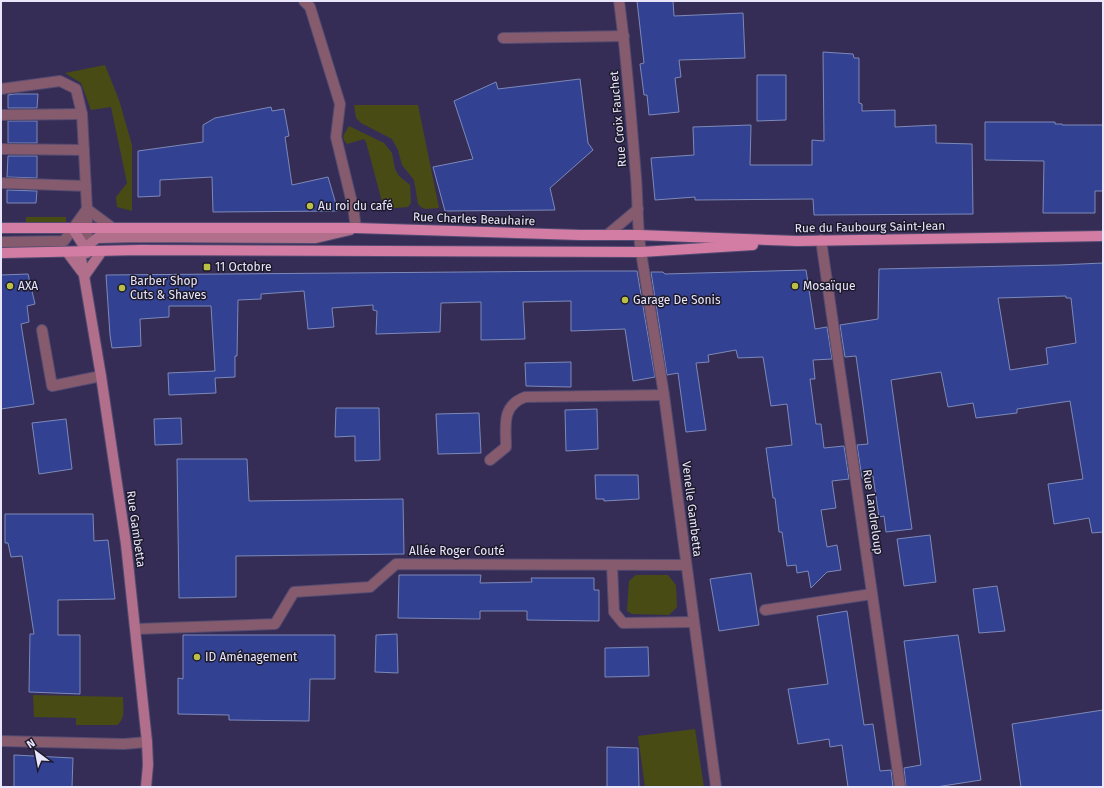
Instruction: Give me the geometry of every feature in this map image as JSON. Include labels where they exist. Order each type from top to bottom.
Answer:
[{"type":"main road","name":"Rue Charles Beauhaire","points":[[1,228],[356,228],[638,235]]},
{"type":"main road","points":[[83,251],[97,238],[316,238],[356,228]]},
{"type":"main road","points":[[73,229],[83,251]]},
{"type":"main road","name":"Rue du Faubourg Saint-Jean","points":[[638,235],[797,241],[1103,236]]},
{"type":"main road","points":[[1,253],[83,251],[640,252],[821,240]]},
{"type":"main road","name":"Rue Gambetta","points":[[83,251],[85,275],[126,544],[136,629],[147,742],[148,766],[146,787]]},
{"type":"main road","points":[[67,252],[85,275],[102,251]]},
{"type":"street","points":[[304,1],[310,7],[340,104],[336,138],[353,207],[356,228]]},
{"type":"street","name":"Rue Croix Fauchet","points":[[619,1],[624,36],[638,209],[638,235]]},
{"type":"street","points":[[503,38],[624,36]]},
{"type":"street","points":[[1,88],[60,81],[76,89],[82,114],[86,186],[87,229],[83,251]]},
{"type":"street","points":[[1,115],[82,114]]},
{"type":"street","points":[[1,149],[84,150]]},
{"type":"street","points":[[1,183],[86,186]]},
{"type":"street","points":[[607,235],[638,209]]},
{"type":"street","points":[[2,240],[64,241],[87,210]]},
{"type":"street","points":[[87,210],[114,229]]},
{"type":"street","name":"Venelle Gambetta","points":[[638,235],[664,395],[716,787]]},
{"type":"street","points":[[2,240],[12,253]]},
{"type":"street","name":"Rue Landreloup","points":[[821,240],[900,787]]},
{"type":"street","points":[[42,330],[52,386],[101,376]]},
{"type":"street","points":[[490,460],[506,447],[507,413],[517,400],[525,396],[664,395]]},
{"type":"street","name":"Allée Roger Couté","points":[[136,629],[275,624],[294,592],[370,587],[396,564],[612,566],[686,565]]},
{"type":"street","points":[[612,566],[614,612],[623,623],[694,622]]},
{"type":"street","points":[[765,610],[872,594]]},
{"type":"street","points":[[1,741],[124,744],[147,742]]},
{"type":"shaded area","points":[[105,65],[119,100],[132,145],[132,211],[117,207],[116,197],[127,183],[111,107],[91,110],[81,83],[65,73]]},
{"type":"shaded area","points":[[354,105],[418,105],[439,208],[425,209],[418,204],[414,180],[402,165],[398,150],[392,139],[361,123],[356,118]]},
{"type":"shaded area","points":[[349,126],[384,143],[392,153],[395,169],[399,176],[410,185],[411,203],[408,207],[384,209],[366,142],[364,139],[347,144],[344,140],[343,136]]},
{"type":"shaded area","points":[[26,217],[66,217],[66,222],[26,222]]},
{"type":"shaded area","points":[[636,575],[668,575],[676,585],[677,607],[669,615],[632,614],[627,611],[629,581]]},
{"type":"shaded area","points":[[33,695],[123,697],[122,720],[117,725],[76,725],[76,718],[34,717]]},
{"type":"shaded area","points":[[695,729],[704,787],[645,787],[638,736]]},
{"type":"building","points":[[637,1],[673,1],[674,16],[743,13],[745,58],[679,60],[681,77],[675,78],[679,112],[649,115],[647,95],[644,95],[640,64],[644,63]]},
{"type":"building","points":[[823,52],[853,54],[854,58],[859,58],[859,103],[862,104],[862,111],[895,110],[895,127],[936,125],[936,143],[972,144],[973,214],[814,215],[813,199],[695,200],[695,197],[655,200],[651,158],[694,155],[693,127],[751,125],[750,165],[812,165],[812,140],[824,141]]},
{"type":"building","points":[[757,75],[786,75],[786,120],[757,121]]},
{"type":"building","points":[[580,79],[588,143],[593,150],[550,188],[555,210],[445,211],[433,167],[473,159],[454,101],[496,82],[498,89]]},
{"type":"building","points":[[38,94],[37,108],[8,108],[8,95]]},
{"type":"building","points":[[271,107],[272,111],[284,109],[289,136],[285,137],[292,185],[328,177],[338,211],[213,212],[212,177],[160,180],[160,196],[138,197],[138,151],[203,142],[203,125],[215,118]]},
{"type":"building","points":[[8,121],[37,121],[37,143],[8,143]]},
{"type":"building","points":[[985,122],[1055,122],[1055,124],[1062,125],[1103,125],[1103,191],[1095,191],[1095,213],[1043,213],[1044,161],[985,160]]},
{"type":"building","points":[[8,156],[37,156],[37,178],[7,177]]},
{"type":"building","points":[[7,190],[37,191],[36,203],[7,203]]},
{"type":"building","points":[[1103,263],[1103,532],[1092,533],[1089,518],[1054,524],[1048,484],[1083,479],[1070,401],[1017,409],[1017,413],[976,418],[973,403],[948,407],[941,372],[891,380],[912,529],[886,532],[884,516],[879,517],[873,476],[862,478],[857,445],[868,444],[856,356],[845,357],[840,325],[878,319],[879,269]],"holes":[[[1066,296],[1066,298],[1071,298],[1076,343],[1046,348],[1048,364],[1010,370],[998,298]]]},
{"type":"building","points":[[806,270],[815,329],[827,327],[832,359],[813,360],[815,379],[810,379],[816,424],[821,424],[824,448],[844,446],[849,479],[832,481],[836,508],[821,510],[827,547],[837,545],[841,570],[827,572],[811,588],[808,571],[797,573],[796,565],[787,566],[782,532],[779,532],[775,498],[773,498],[766,448],[792,445],[787,404],[771,406],[763,357],[738,358],[736,350],[708,355],[709,362],[696,363],[706,430],[686,432],[678,373],[667,375],[651,272],[663,272],[665,274]]},
{"type":"building","points":[[637,271],[655,377],[633,381],[625,329],[571,331],[571,301],[523,302],[525,339],[481,340],[481,302],[441,303],[440,332],[376,334],[377,311],[373,310],[373,305],[332,308],[334,327],[308,329],[304,291],[261,294],[261,299],[238,300],[235,377],[215,378],[216,393],[169,395],[168,373],[215,371],[211,306],[169,306],[169,317],[140,319],[141,346],[112,348],[110,335],[106,275]]},
{"type":"building","points":[[28,274],[35,304],[27,306],[29,322],[21,324],[34,404],[1,409],[1,275]]},
{"type":"building","points":[[571,362],[571,387],[526,386],[525,363]]},
{"type":"building","points":[[336,408],[379,408],[380,460],[355,461],[355,436],[335,437]]},
{"type":"building","points":[[597,409],[598,449],[566,451],[565,410]]},
{"type":"building","points":[[479,413],[481,453],[438,454],[436,414]]},
{"type":"building","points":[[181,418],[182,444],[155,445],[154,419]]},
{"type":"building","points":[[66,419],[72,469],[39,474],[32,423]]},
{"type":"building","points":[[177,459],[247,459],[249,501],[403,499],[404,554],[236,556],[236,597],[179,598]]},
{"type":"building","points":[[595,475],[638,475],[639,499],[604,501],[604,499],[596,499]]},
{"type":"building","points":[[5,514],[93,514],[94,541],[108,540],[115,599],[58,600],[58,635],[80,635],[80,694],[29,692],[30,634],[34,634],[22,556],[11,557],[8,543],[5,543]]},
{"type":"building","points":[[930,535],[936,582],[904,586],[897,539]]},
{"type":"building","points":[[751,573],[759,625],[719,631],[710,579]]},
{"type":"building","points":[[399,575],[481,575],[480,583],[532,582],[531,578],[594,578],[594,590],[599,590],[599,621],[527,620],[527,611],[480,611],[480,619],[398,618]]},
{"type":"building","points":[[997,586],[1005,631],[979,633],[973,589]]},
{"type":"building","points":[[847,611],[864,725],[873,724],[880,771],[891,770],[893,787],[848,787],[842,745],[830,747],[829,739],[798,744],[788,689],[828,684],[817,616]]},
{"type":"building","points":[[397,634],[398,673],[375,672],[376,635]]},
{"type":"building","points":[[183,635],[335,635],[335,679],[310,679],[309,721],[229,720],[229,715],[178,714],[178,678],[183,679]]},
{"type":"building","points":[[958,635],[981,780],[936,787],[906,787],[904,768],[921,765],[904,641]]},
{"type":"building","points":[[648,647],[649,676],[605,677],[605,648]]},
{"type":"building","points":[[1103,710],[1103,787],[1021,787],[1012,724]]},
{"type":"building","points":[[607,747],[638,748],[639,787],[607,787]]},
{"type":"building","points":[[14,755],[73,758],[72,787],[14,787]]},
{"type":"place","name":"Au roi du café","points":[[310,206]]},
{"type":"place","name":"11 Octobre","points":[[207,267]]},
{"type":"place","name":"AXA","points":[[10,286]]},
{"type":"place","name":"Mosaïque","points":[[795,286]]},
{"type":"place","name":"Barber Shop Cuts & Shaves","points":[[122,288]]},
{"type":"place","name":"Garage De Sonis","points":[[625,300]]},
{"type":"place","name":"ID Aménagement","points":[[197,657]]}]
